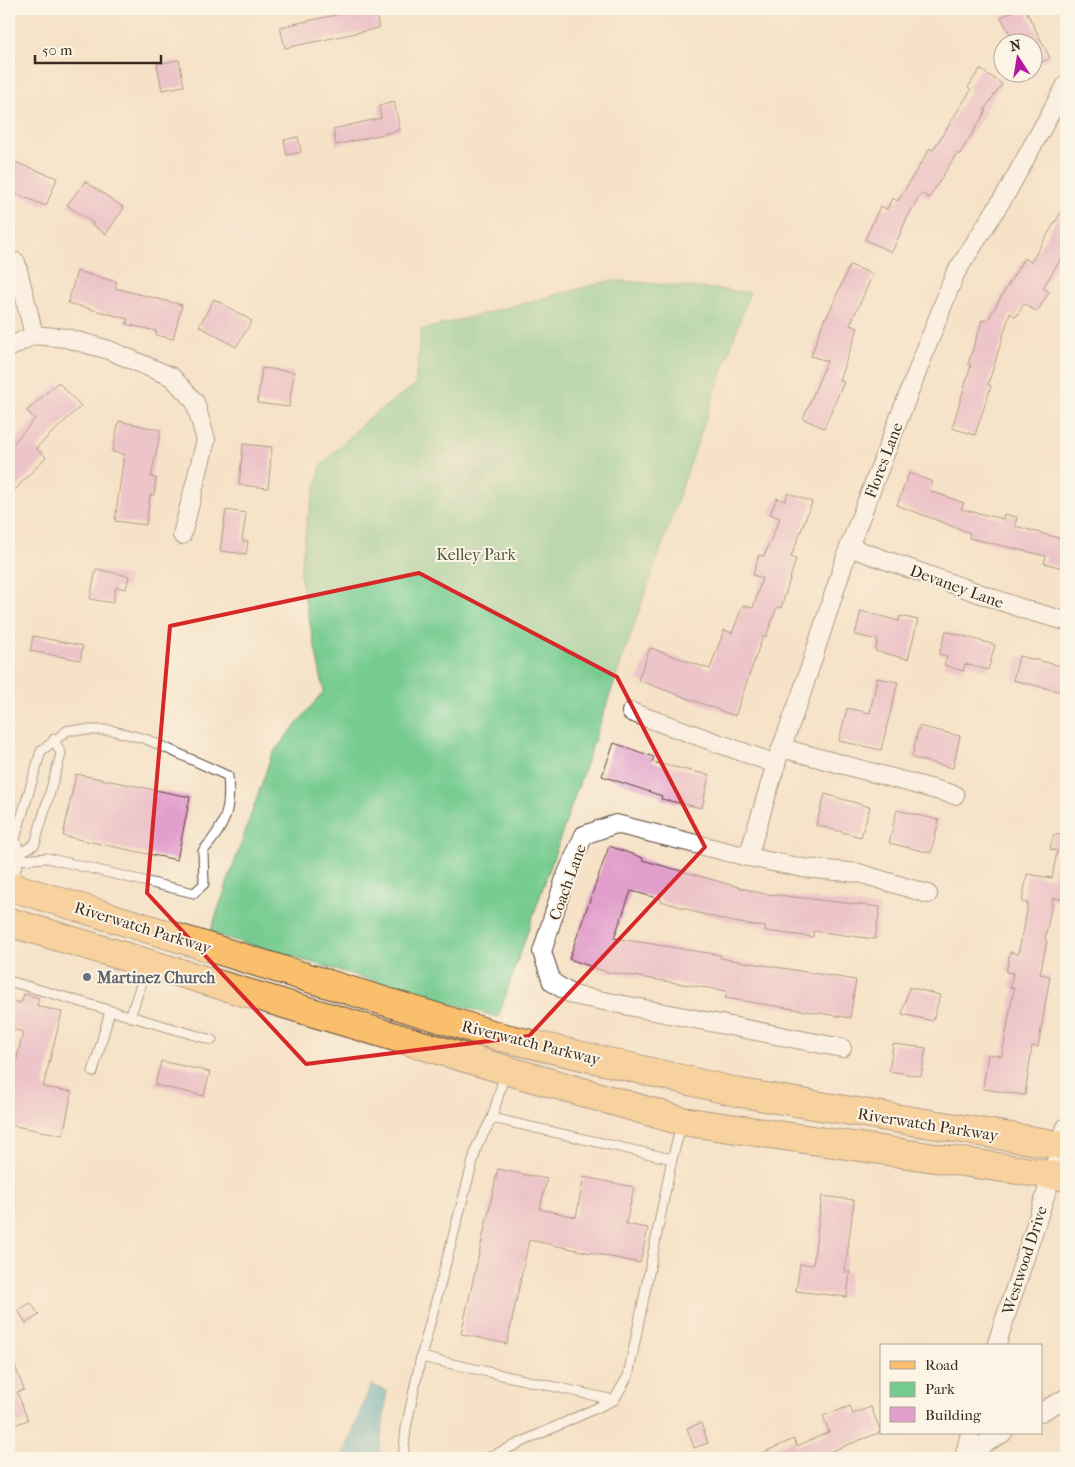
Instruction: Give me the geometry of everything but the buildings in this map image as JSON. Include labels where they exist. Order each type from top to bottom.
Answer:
[{"type":"main road","name":"Riverwatch Parkway","points":[[10,887],[500,1037],[741,1093],[1065,1139]]},
{"type":"main road","name":"Riverwatch Parkway","points":[[9,922],[682,1121],[1059,1176]]},
{"type":"street","name":"Flores Lane","points":[[748,857],[779,756],[849,547],[955,274],[1007,192],[1066,85]]},
{"type":"street","points":[[16,262],[34,335]]},
{"type":"street","points":[[9,348],[34,335],[66,338],[109,350],[172,377],[195,402],[206,440],[182,535]]},
{"type":"street","name":"Devaney Lane","points":[[849,547],[1026,610],[1066,621]]},
{"type":"street","points":[[631,712],[779,756],[955,795]]},
{"type":"street","name":"Coach Lane","points":[[842,1048],[573,995],[552,982],[542,952],[565,878],[584,835],[616,824],[748,857],[803,868],[859,874],[928,894]]},
{"type":"street","name":"Westwood Drive","points":[[997,1344],[1059,1176],[1065,1139]]},
{"type":"street","points":[[1042,1411],[1066,1398]]},
{"type":"street","points":[[965,1456],[970,1434]]},
{"type":"street","points":[[965,1456],[1001,1434]]},
{"type":"lane","points":[[10,887],[19,857],[15,839],[41,751],[68,730],[110,730],[146,739],[228,776],[230,798],[225,822],[202,851],[204,884],[194,893],[47,858],[19,857]]},
{"type":"lane","points":[[19,857],[35,844],[46,808],[61,754],[54,740]]},
{"type":"lane","points":[[130,1017],[148,964]]},
{"type":"lane","points":[[9,981],[110,1012],[212,1040]]},
{"type":"lane","points":[[93,1072],[110,1012]]},
{"type":"lane","points":[[403,1458],[406,1428],[421,1358],[477,1146],[492,1118],[506,1070]]},
{"type":"lane","points":[[492,1118],[672,1160]]},
{"type":"lane","points":[[487,1458],[614,1400],[628,1376],[672,1160],[682,1121]]},
{"type":"lane","points":[[421,1358],[614,1400]]},
{"type":"highlighted area","points":[[419,573],[617,677],[705,847],[529,1036],[306,1064],[147,893],[170,626]]},
{"type":"green space","name":"Kelley Park","points":[[612,280],[750,292],[498,1017],[210,933],[272,754],[324,691],[300,575],[307,519],[321,466],[366,420],[415,385],[421,330]]},
{"type":"water","points":[[371,1384],[387,1391],[379,1458],[342,1458]]},
{"type":"place","name":"Martinez Church","points":[[87,977]]}]
